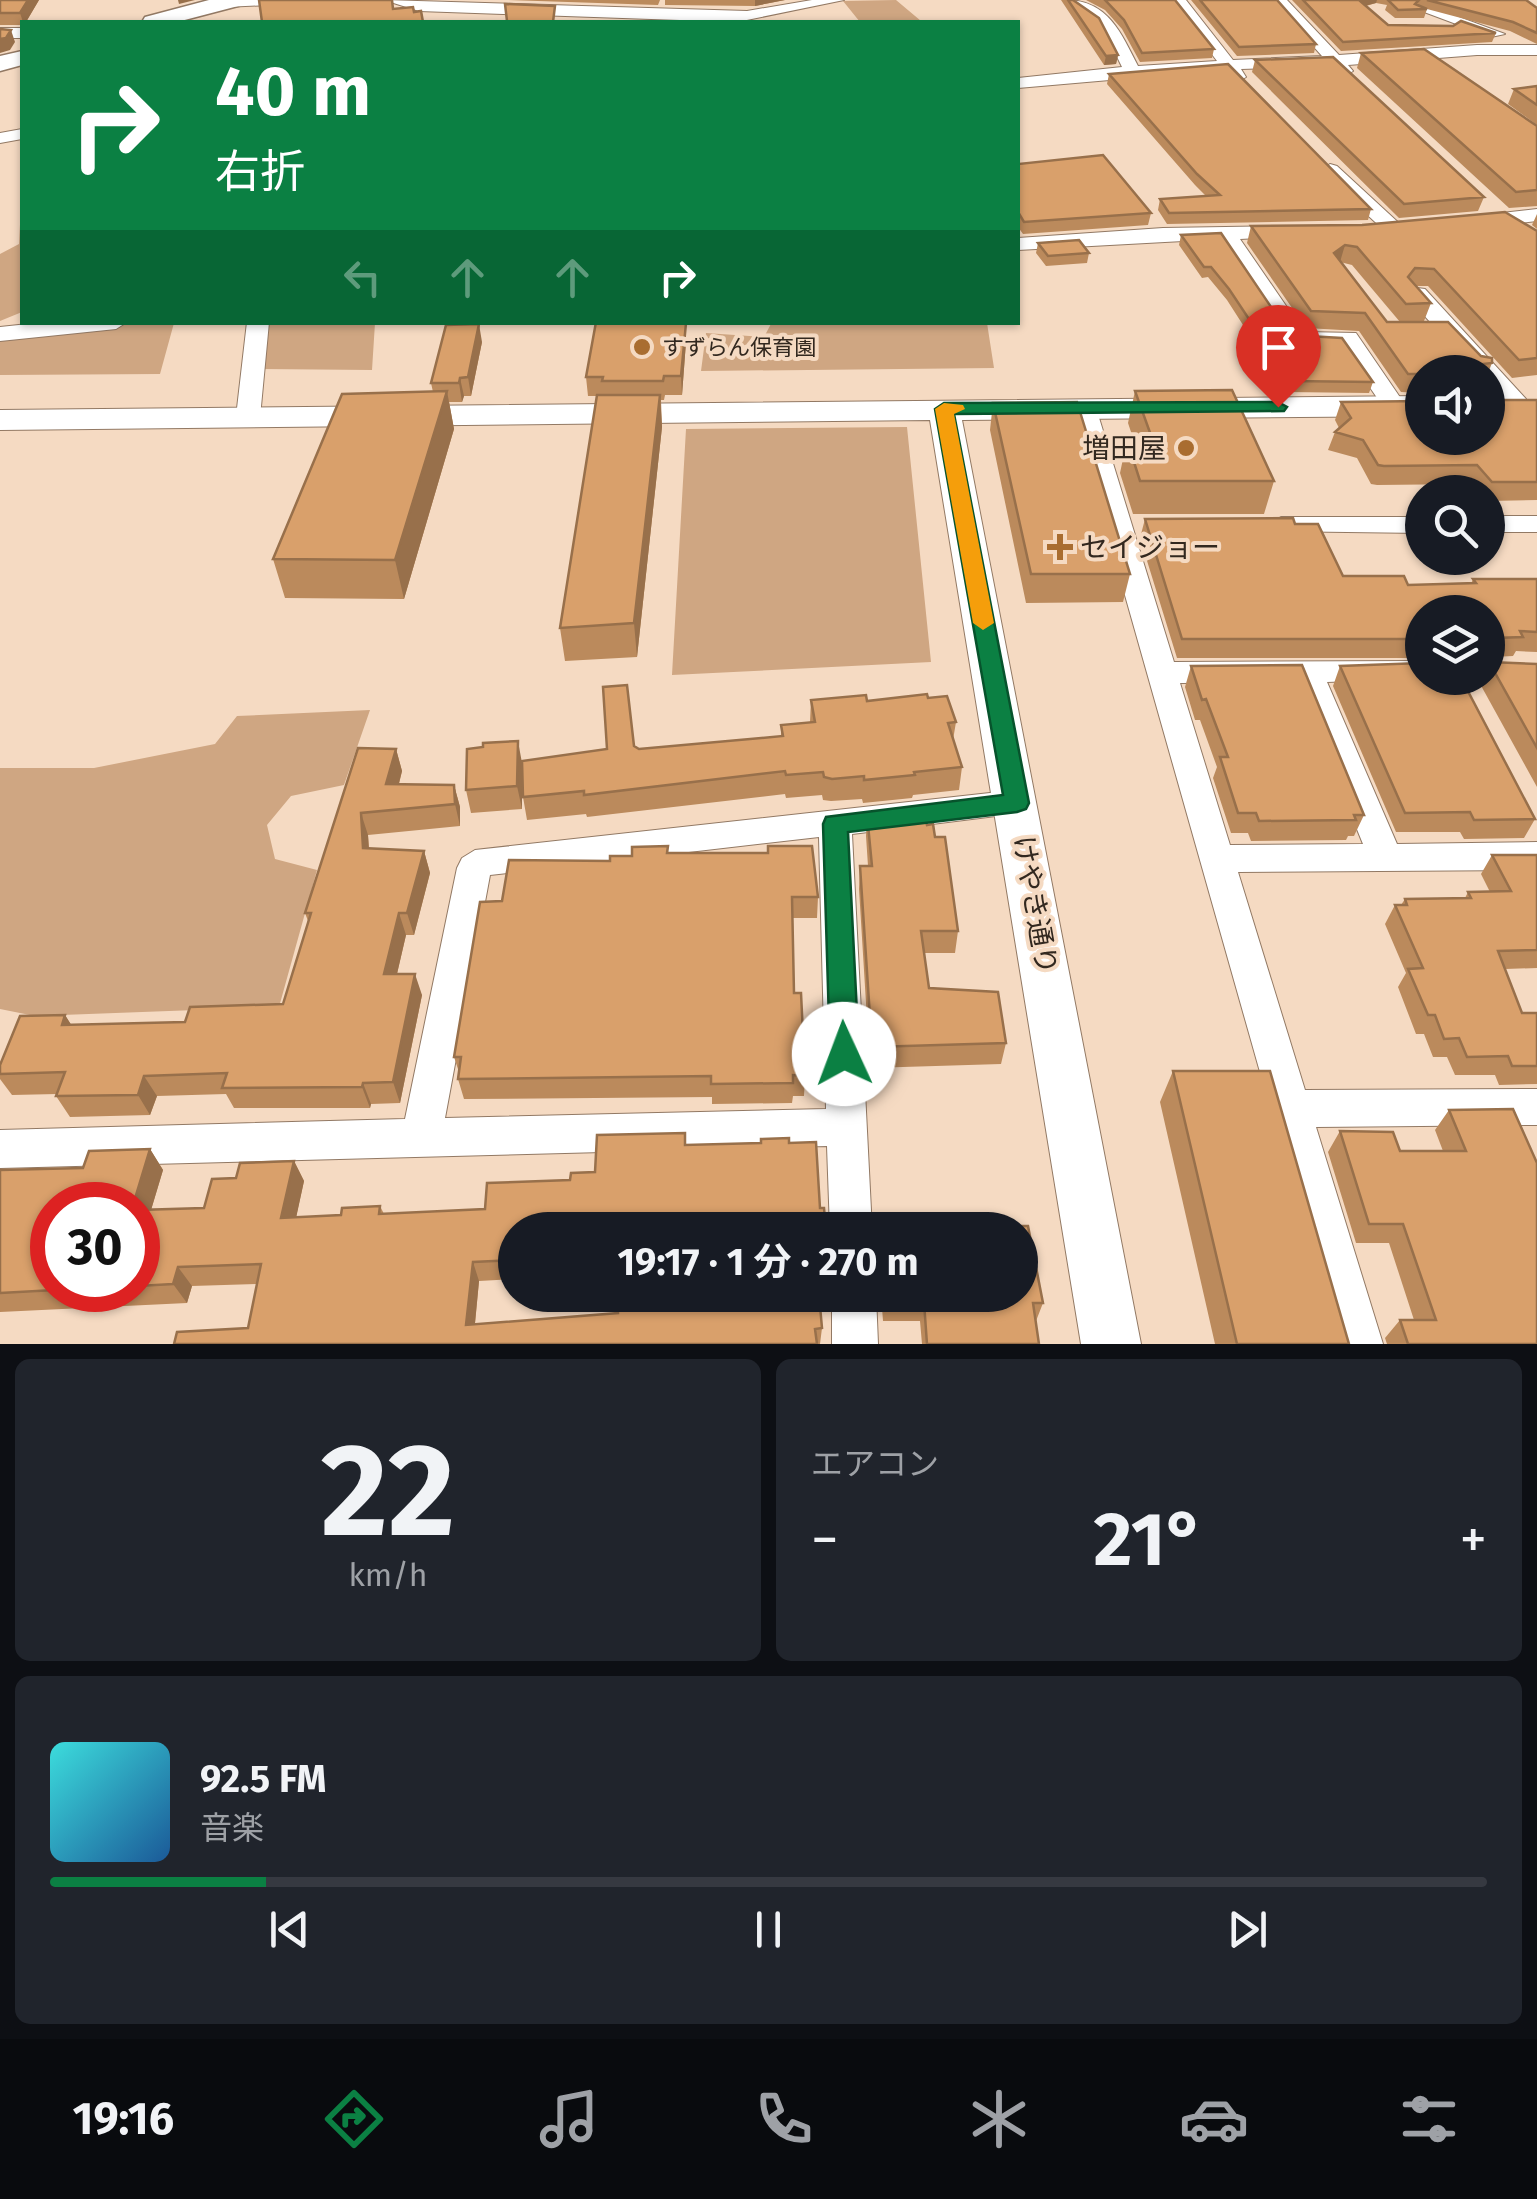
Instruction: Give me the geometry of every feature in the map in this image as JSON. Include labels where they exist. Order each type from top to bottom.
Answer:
[{"type":"main road","points":[[170,20],[229,1]]},
{"type":"street","points":[[229,1],[292,0]]},
{"type":"street","points":[[391,0],[419,7],[743,15]]},
{"type":"street","points":[[721,20],[837,0]]},
{"type":"street","points":[[1072,0],[1107,21],[1132,72]]},
{"type":"street","points":[[1178,0],[1251,90]]},
{"type":"street","points":[[1279,0],[1355,80]]},
{"type":"street","points":[[1399,0],[1537,50]]},
{"type":"street","points":[[1423,27],[1473,26]]},
{"type":"street","points":[[1020,83],[1421,52],[1537,50]]},
{"type":"street","points":[[1421,52],[1450,74]]},
{"type":"street","points":[[1310,152],[1403,228],[1358,232]]},
{"type":"street","points":[[1480,197],[1526,234]]},
{"type":"street","points":[[1450,224],[1537,215]]},
{"type":"street","points":[[1020,244],[1308,232]]},
{"type":"street","points":[[1226,233],[1298,339],[1348,338],[1405,403]]},
{"type":"street","points":[[1417,294],[1514,404]]},
{"type":"street","points":[[0,334],[87,325]]},
{"type":"street","points":[[248,417],[258,325]]},
{"type":"street","points":[[1411,332],[1450,329]]},
{"type":"street","points":[[0,420],[1405,406]]},
{"type":"street","points":[[1084,408],[1131,526],[1161,672],[1360,1344]]},
{"type":"street","name":"けやき通り","points":[[944,409],[1111,1344]]},
{"type":"street","points":[[1264,526],[1405,524]]},
{"type":"street","points":[[1505,524],[1537,524]]},
{"type":"street","points":[[1161,672],[1405,671]]},
{"type":"street","points":[[1308,672],[1386,858]]},
{"type":"street","points":[[421,1140],[474,868],[487,860],[1017,803]]},
{"type":"street","points":[[835,824],[850,1212]]},
{"type":"street","points":[[1218,859],[1537,856]]},
{"type":"street","points":[[1291,1110],[1537,1107]]},
{"type":"street","points":[[0,1149],[847,1127]]},
{"type":"street","points":[[855,1312],[856,1344]]},
{"type":"shaded area","points":[[896,0],[920,20],[858,20],[843,1]]},
{"type":"shaded area","points":[[20,224],[20,313],[0,321],[0,254],[19,244]]},
{"type":"shaded area","points":[[106,325],[173,325],[160,374],[0,375],[0,335]]},
{"type":"shaded area","points":[[267,325],[375,325],[372,370],[261,369]]},
{"type":"shaded area","points":[[770,325],[987,325],[994,368],[701,371],[706,333],[764,337]]},
{"type":"shaded area","points":[[907,427],[931,662],[672,675],[686,429]]},
{"type":"shaded area","points":[[370,710],[344,785],[291,796],[267,825],[275,859],[317,870],[279,1007],[35,1016],[0,1009],[0,768],[94,768],[215,744],[237,716]]},
{"type":"building","points":[[0,0],[28,0],[20,13],[0,13]]},
{"type":"building","points":[[259,0],[392,0],[393,9],[413,7],[414,12],[421,11],[423,20],[262,20]]},
{"type":"building","points":[[1068,0],[1099,18],[1118,55],[1106,56]]},
{"type":"building","points":[[1105,0],[1175,0],[1214,49],[1142,53],[1124,20]]},
{"type":"building","points":[[1200,0],[1277,0],[1316,44],[1239,47]]},
{"type":"building","points":[[1303,0],[1359,0],[1388,25],[1453,26],[1461,21],[1496,33],[1343,42]]},
{"type":"building","points":[[1388,0],[1419,0],[1415,4],[1427,9],[1398,10]]},
{"type":"building","points":[[1427,0],[1526,0],[1537,8],[1537,33],[1513,22]]},
{"type":"building","points":[[505,4],[555,6],[553,20],[507,20]]},
{"type":"building","points":[[0,29],[11,30],[6,38],[0,39]]},
{"type":"building","points":[[1424,49],[1537,126],[1537,190],[1516,192],[1361,53]]},
{"type":"building","points":[[1333,57],[1484,197],[1404,204],[1255,60]]},
{"type":"building","points":[[1228,64],[1371,209],[1169,213],[1160,199],[1220,195],[1109,74]]},
{"type":"building","points":[[1537,86],[1537,105],[1514,89]]},
{"type":"building","points":[[1103,155],[1151,213],[1024,222],[1020,215],[1020,164]]},
{"type":"building","points":[[1505,212],[1537,231],[1537,358],[1519,360],[1434,269],[1415,268],[1408,277],[1431,303],[1406,304],[1357,247],[1345,245],[1334,253],[1387,322],[1448,322],[1480,355],[1405,355],[1405,370],[1365,313],[1311,311],[1251,226],[1362,225]]},
{"type":"building","points":[[1221,233],[1290,335],[1342,338],[1373,382],[1290,381],[1229,289],[1211,267],[1204,267],[1181,235]]},
{"type":"building","points":[[1079,240],[1089,253],[1048,256],[1038,243]]},
{"type":"building","points":[[446,325],[479,325],[468,377],[460,378],[459,383],[431,383]]},
{"type":"building","name":"すずらん保育園","points":[[595,325],[686,325],[681,376],[664,376],[663,381],[602,381],[603,377],[586,377]]},
{"type":"building","points":[[1232,390],[1274,481],[1140,481],[1127,440],[1153,441],[1135,391]]},
{"type":"building","points":[[447,391],[395,560],[273,559],[342,394]]},
{"type":"building","points":[[597,395],[660,395],[634,623],[560,628]]},
{"type":"building","points":[[1505,400],[1537,400],[1537,482],[1505,482],[1505,475],[1486,475],[1477,465],[1378,465],[1363,440],[1335,432],[1351,418],[1341,402],[1405,401],[1405,455],[1505,455]]},
{"type":"building","points":[[1077,402],[1130,574],[1031,574],[993,403]]},
{"type":"building","points":[[1293,518],[1295,524],[1318,524],[1343,576],[1404,576],[1408,585],[1537,579],[1537,632],[1520,631],[1523,637],[1505,638],[1505,595],[1405,595],[1405,639],[1182,639],[1145,519]]},
{"type":"building","points":[[1505,663],[1537,664],[1537,748],[1505,691]]},
{"type":"building","points":[[1405,664],[1405,695],[1470,695],[1535,819],[1474,820],[1470,812],[1405,813],[1340,666]]},
{"type":"building","points":[[1302,665],[1364,815],[1354,815],[1356,820],[1259,821],[1256,813],[1238,813],[1220,757],[1228,757],[1191,666]]},
{"type":"building","points":[[627,685],[634,746],[639,749],[783,736],[781,725],[815,722],[811,700],[866,695],[867,701],[927,694],[928,698],[947,696],[956,722],[948,723],[962,767],[864,780],[864,776],[832,779],[824,777],[823,772],[786,775],[785,771],[584,795],[584,791],[523,797],[522,761],[607,749],[603,687]]},
{"type":"building","points":[[518,741],[517,786],[466,790],[467,749],[483,747],[483,743]]},
{"type":"building","points":[[358,748],[396,749],[386,784],[454,785],[455,804],[361,813],[363,848],[424,851],[407,913],[399,913],[384,974],[415,974],[393,1082],[363,1083],[362,1087],[222,1088],[227,1073],[144,1076],[138,1095],[56,1096],[65,1072],[0,1074],[20,1016],[65,1015],[62,1025],[185,1022],[190,1007],[283,1004],[311,913],[305,913]]},
{"type":"building","points":[[923,807],[935,837],[945,837],[958,931],[921,931],[929,988],[998,992],[1006,1043],[872,1047],[860,866],[872,866],[867,814]]},
{"type":"building","points":[[668,846],[667,853],[768,853],[768,846],[812,846],[818,897],[792,897],[794,993],[801,993],[805,1076],[793,1075],[793,1083],[711,1084],[711,1076],[458,1079],[461,1057],[454,1057],[480,902],[502,901],[509,860],[610,861],[610,856],[632,856],[632,847]]},
{"type":"building","points":[[1492,855],[1537,855],[1537,950],[1498,951],[1522,1013],[1537,1013],[1537,1066],[1512,1066],[1508,1056],[1467,1057],[1459,1038],[1444,1039],[1435,1015],[1428,1015],[1408,969],[1423,968],[1395,905],[1407,905],[1405,899],[1471,898],[1468,892],[1511,891]]},
{"type":"building","points":[[1173,1071],[1270,1071],[1349,1344],[1237,1344]]},
{"type":"building","points":[[1513,1109],[1537,1163],[1537,1344],[1408,1344],[1400,1320],[1436,1320],[1403,1224],[1369,1224],[1340,1131],[1393,1132],[1400,1151],[1466,1151],[1449,1110]]},
{"type":"building","points":[[685,1133],[685,1145],[761,1143],[761,1139],[789,1138],[789,1143],[816,1142],[820,1208],[824,1212],[498,1212],[498,1261],[473,1262],[466,1325],[618,1312],[821,1312],[822,1328],[815,1329],[817,1344],[174,1344],[177,1332],[248,1328],[261,1264],[178,1267],[173,1284],[160,1285],[160,1209],[204,1208],[212,1179],[236,1178],[240,1163],[294,1161],[281,1218],[341,1215],[342,1208],[380,1206],[379,1214],[485,1209],[487,1183],[570,1180],[571,1173],[595,1172],[597,1135]]},
{"type":"building","points":[[150,1149],[140,1182],[30,1182],[30,1291],[0,1293],[0,1170],[83,1168],[89,1151]]},
{"type":"building","points":[[1038,1277],[1043,1303],[1038,1303]]},
{"type":"building","points":[[925,1312],[1034,1312],[1039,1344],[927,1344]]},
{"type":"slow traffic","points":[[956,409],[944,409],[983,623]]},
{"type":"place","name":"すずらん保育園","points":[[642,347]]},
{"type":"place","name":"増田屋","points":[[1186,448]]},
{"type":"place","name":"セイジョー","points":[[1060,547]]},
{"type":"route","points":[[844,1054],[835,824],[1017,803],[944,409],[1278,407]]}]
